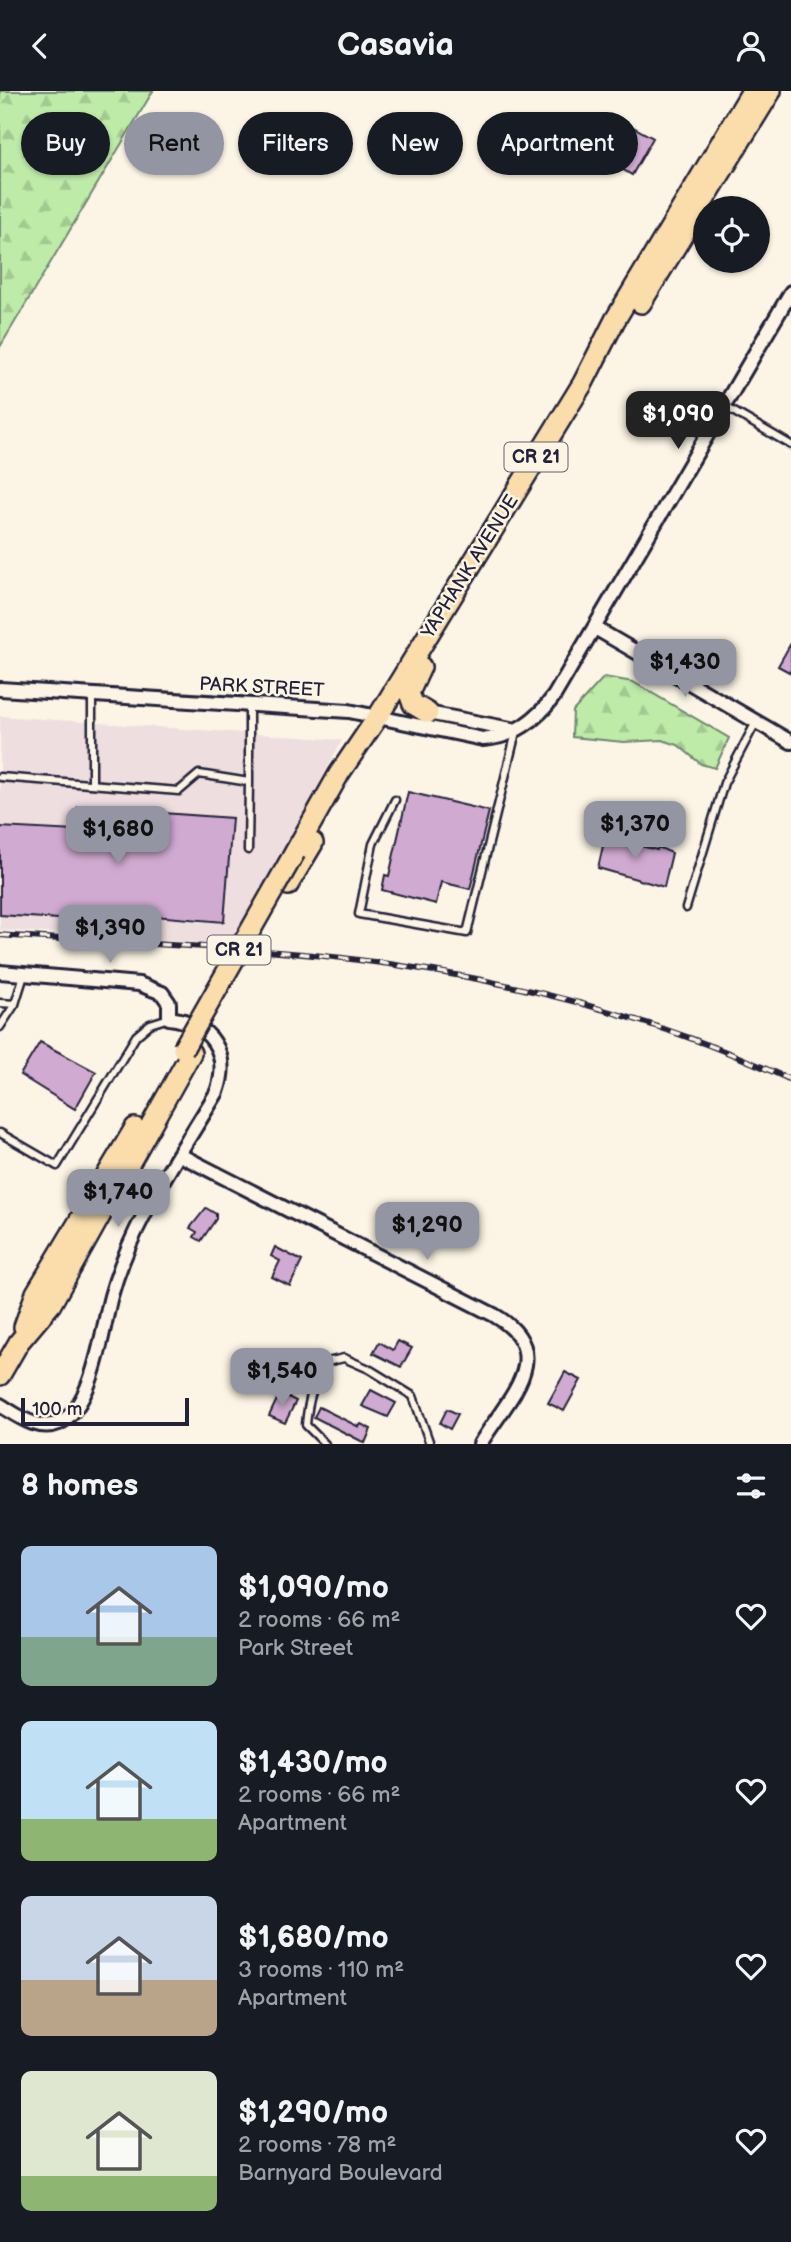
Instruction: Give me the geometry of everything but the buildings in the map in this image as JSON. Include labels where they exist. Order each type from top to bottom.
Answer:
[{"type":"main road","name":"YAPHANK AVENUE","points":[[0,1374],[19,1342],[51,1304],[187,1051],[300,855],[339,774],[379,715],[583,383],[615,320],[752,91]]},
{"type":"main road","name":"YAPHANK AVENUE","points":[[583,383],[626,327],[771,91]]},
{"type":"main road","points":[[428,713],[413,704],[409,694],[438,617]]},
{"type":"street","name":"PARK STREET","points":[[0,689],[349,711],[379,715],[483,739],[496,739],[517,730],[537,717],[549,703],[791,292]]},
{"type":"street","points":[[594,628],[791,742]]},
{"type":"street","points":[[428,713],[517,730]]},
{"type":"street","points":[[0,972],[147,986],[166,997],[169,1018],[183,1020],[207,1036],[219,1050],[224,1070],[217,1092],[123,1258],[93,1368],[72,1411],[59,1423],[42,1426],[0,1405]]},
{"type":"street","points":[[180,1155],[494,1315],[516,1330],[526,1349],[524,1370],[480,1444]]},
{"type":"lane","points":[[724,406],[791,445]]},
{"type":"lane","points":[[92,695],[92,782]]},
{"type":"lane","points":[[248,850],[249,705]]},
{"type":"lane","points":[[686,908],[724,783],[755,722]]},
{"type":"lane","points":[[395,800],[373,844],[359,914],[467,933],[517,730]]},
{"type":"lane","points":[[0,778],[92,782],[179,791],[199,774],[249,782]]},
{"type":"lane","points":[[0,1027],[15,1004],[25,974]]},
{"type":"lane","points":[[0,1003],[15,1004]]},
{"type":"lane","points":[[0,1133],[57,1166],[136,1035],[150,1024],[169,1018]]},
{"type":"lane","points":[[325,1444],[306,1425],[308,1404],[316,1379],[327,1362],[344,1358],[369,1369],[413,1396],[430,1444]]},
{"type":"shaded area","points":[[0,716],[342,740],[235,945],[0,930]]},
{"type":"green space","points":[[0,91],[153,91],[140,112],[124,112],[124,140],[110,163],[110,112],[21,112],[21,175],[103,175],[0,347]]},
{"type":"green space","points":[[604,677],[633,682],[729,738],[715,768],[701,764],[678,745],[662,740],[624,742],[572,737],[573,711]]},
{"type":"railway","points":[[0,935],[300,954],[458,975],[572,1001],[628,1017],[738,1057],[791,1080]]}]
